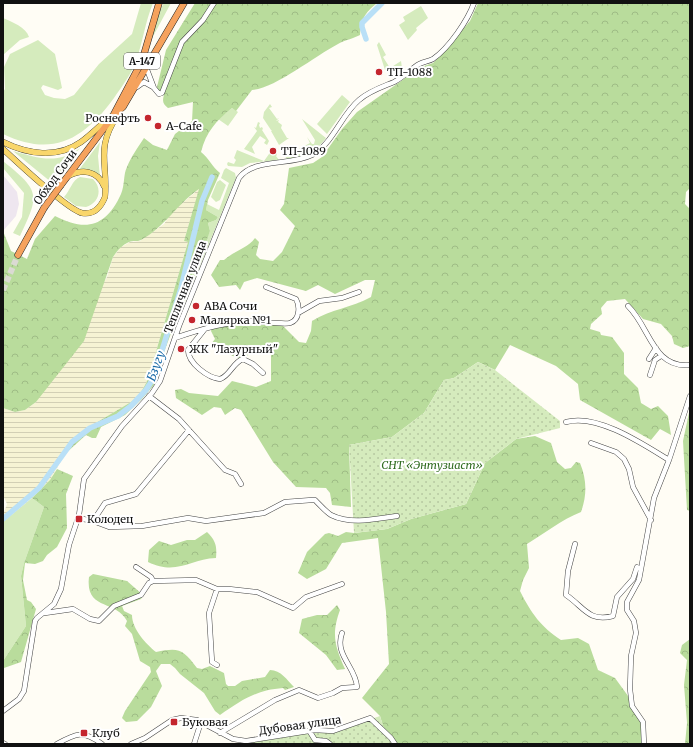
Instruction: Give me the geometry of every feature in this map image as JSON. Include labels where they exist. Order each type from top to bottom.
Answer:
[{"type":"highway","name":"Обход Сочи","points":[[18,255],[44,208],[114,115],[142,61],[159,3]]},
{"type":"highway","name":"А-147","points":[[172,23],[181,3]]},
{"type":"highway","name":"Обход Сочи","points":[[114,115],[123,107],[184,3]]},
{"type":"main road","name":"А-147","points":[[3,149],[77,211],[90,213],[97,210],[102,204],[106,191],[104,145],[108,131],[123,107]]},
{"type":"main road","name":"А-147","points":[[3,142],[23,150],[36,152],[46,153],[65,150],[81,142],[114,115]]},
{"type":"main road","points":[[68,176],[83,171],[91,172],[98,178],[106,191]]},
{"type":"street","points":[[131,93],[144,82],[160,94],[182,42],[203,20],[214,3]]},
{"type":"street","name":"Тепличная улица","points":[[3,711],[19,699],[24,691],[37,618],[54,604],[60,595],[68,545],[78,518],[82,485],[87,474],[122,426],[149,396],[160,381],[216,233],[242,173],[251,167],[283,163],[306,158],[318,152],[348,110],[359,99],[400,79],[419,64],[428,61],[438,54],[466,21],[474,3]]},
{"type":"street","points":[[146,67],[154,88]]},
{"type":"street","points":[[175,338],[204,330],[248,321],[288,324],[295,320],[298,313],[298,304],[296,299],[266,287]]},
{"type":"street","points":[[298,313],[319,301],[342,298],[359,292]]},
{"type":"street","points":[[628,306],[642,323],[661,356],[667,361],[680,366],[690,365]]},
{"type":"street","points":[[204,330],[190,347],[188,353],[190,360],[205,372],[216,378],[224,378],[239,360],[243,359],[253,364],[263,373]]},
{"type":"street","points":[[649,359],[656,348]]},
{"type":"street","points":[[650,375],[655,360],[661,356]]},
{"type":"street","points":[[149,396],[165,408],[189,430],[224,470],[235,474],[241,484]]},
{"type":"street","points":[[644,744],[643,722],[632,706],[631,656],[636,633],[634,621],[626,606],[628,598],[639,580],[654,498],[669,460],[690,396]]},
{"type":"street","points":[[566,422],[585,420],[605,427],[634,438],[669,460]]},
{"type":"street","points":[[93,521],[105,503],[136,494],[189,430]]},
{"type":"street","points":[[591,444],[616,452],[624,459],[629,469],[633,487],[651,520]]},
{"type":"street","points":[[78,518],[93,521],[109,527],[142,526],[188,518],[206,521],[264,513],[285,502],[312,500],[315,500],[332,515],[346,520],[368,520],[397,516]]},
{"type":"street","points":[[575,544],[568,571],[566,595],[592,616],[598,618],[613,616],[617,597],[633,579],[637,567]]},
{"type":"street","points":[[136,567],[151,577],[153,581]]},
{"type":"street","points":[[44,613],[73,609],[90,619],[99,621],[114,606],[140,596],[149,583],[153,581],[164,582],[191,580],[217,589],[257,592],[294,608],[306,597],[342,584]]},
{"type":"street","points":[[217,589],[208,616],[212,662],[217,665]]},
{"type":"street","points":[[220,733],[275,700],[299,690],[318,698],[342,688],[357,687],[340,648],[342,633]]},
{"type":"street","name":"Дубовая улица","points":[[131,744],[175,719],[185,718],[201,722],[232,739],[246,741],[342,729],[370,718],[391,738],[395,744]]},
{"type":"street","points":[[194,744],[201,722]]},
{"type":"street","name":"Дубовая улица","points":[[310,732],[315,740],[326,741],[330,744]]},
{"type":"street","points":[[57,744],[72,735],[79,734],[91,737],[102,744]]},
{"type":"shaded area","points":[[3,175],[17,192],[19,204],[16,216],[3,231]]},
{"type":"shaded area","points":[[200,188],[184,241],[188,242],[148,379],[144,387],[138,397],[84,430],[65,454],[50,480],[32,498],[3,522],[3,515],[7,504],[3,495],[3,408],[15,412],[25,410],[36,402],[107,277],[113,257],[121,247],[130,242],[140,241],[164,224],[172,212]]},
{"type":"green space","points":[[141,3],[153,3],[134,66],[114,98],[91,124],[79,134],[52,144],[37,144],[21,141],[3,134],[3,92],[5,89],[4,67],[10,54],[38,40],[55,54],[62,88],[58,90],[43,85],[41,88],[45,95],[65,99],[74,95],[99,64],[132,34]]},
{"type":"green space","points":[[164,3],[171,3],[150,42],[157,15]]},
{"type":"green space","points":[[195,3],[377,3],[364,17],[360,35],[329,49],[283,78],[261,88],[252,90],[236,111],[232,108],[212,127],[201,152],[220,173],[208,200],[206,210],[218,217],[216,220],[208,223],[210,231],[206,242],[200,246],[190,283],[164,352],[158,362],[154,385],[125,415],[101,427],[96,438],[86,435],[65,454],[84,430],[131,402],[143,389],[148,379],[188,242],[184,241],[199,189],[184,201],[150,235],[140,241],[130,241],[126,243],[116,253],[113,257],[84,341],[36,402],[25,410],[15,412],[3,408],[3,231],[11,251],[27,259],[35,239],[55,216],[76,224],[86,225],[102,220],[109,214],[121,194],[127,167],[144,138],[153,145],[167,150],[175,134],[192,121],[193,102],[168,108],[163,102],[164,95],[158,92],[157,87],[166,50]]},
{"type":"green space","points":[[478,3],[690,3],[690,188],[686,192],[685,204],[690,209],[690,346],[683,348],[674,344],[672,336],[661,324],[643,319],[625,299],[607,301],[601,308],[602,314],[591,324],[590,329],[600,332],[601,335],[612,337],[624,353],[624,374],[638,388],[641,403],[651,409],[658,406],[668,416],[671,435],[660,429],[651,440],[580,400],[578,384],[556,366],[510,345],[495,370],[478,362],[454,378],[444,380],[424,413],[392,437],[349,445],[351,507],[332,505],[330,493],[326,488],[296,487],[273,462],[241,410],[235,408],[225,415],[221,408],[214,407],[202,415],[176,398],[175,390],[181,389],[189,393],[218,396],[232,381],[256,387],[271,381],[271,349],[238,358],[211,344],[215,339],[211,331],[212,326],[221,321],[244,326],[281,324],[299,342],[306,343],[311,331],[312,321],[326,314],[364,301],[371,297],[375,280],[365,280],[335,294],[318,285],[306,291],[257,278],[244,282],[240,290],[236,285],[219,287],[211,275],[220,260],[224,260],[245,247],[255,238],[259,242],[256,255],[260,259],[273,261],[282,252],[295,226],[280,210],[284,204],[289,168],[313,163],[322,157],[342,129],[357,112],[421,67],[433,63],[470,21]]},
{"type":"green space","points":[[421,6],[428,18],[416,28],[417,30],[408,40],[399,25],[405,21],[403,17]]},
{"type":"green space","points":[[3,18],[25,30],[29,37],[20,40],[3,55]]},
{"type":"green space","points":[[379,42],[386,55],[383,57],[390,68],[401,61],[402,68],[385,70],[377,45]]},
{"type":"green space","points":[[342,95],[350,102],[327,134],[317,124]]},
{"type":"green space","points":[[270,104],[272,107],[269,108],[277,119],[279,118],[276,121],[279,120],[278,122],[282,125],[281,128],[287,138],[289,138],[279,145],[271,131],[272,130],[263,118],[264,112]]},
{"type":"green space","points":[[232,108],[238,112],[228,126],[218,119]]},
{"type":"green space","points":[[302,119],[326,138],[318,147],[309,153],[299,157],[287,159],[284,155],[286,156],[310,143],[307,137],[312,144],[314,144],[315,140]]},
{"type":"green space","points":[[258,122],[260,123],[260,128],[262,127],[262,130],[269,141],[267,145],[264,143],[266,140],[260,136],[252,147],[255,154],[244,149],[257,131],[254,127],[256,128]]},
{"type":"green space","points":[[100,142],[98,156],[100,177],[78,171]]},
{"type":"green space","points":[[271,147],[274,148],[271,150],[273,153],[276,152],[276,156],[279,160],[250,163],[242,167],[228,166],[227,164],[228,162],[234,164],[236,160],[234,158],[237,150],[264,161],[269,154]]},
{"type":"green space","points":[[80,148],[51,182],[13,151],[39,158],[56,158],[64,157]]},
{"type":"green space","points":[[3,161],[24,179],[33,194],[31,211],[20,236],[13,233],[22,217],[24,193],[3,168]]},
{"type":"green space","points":[[226,168],[235,173],[236,178],[176,324],[175,323],[190,283],[199,246],[203,245],[210,231],[208,223],[216,220],[218,217],[206,210],[207,204],[219,210],[229,183],[221,178]]},
{"type":"green space","points":[[77,178],[93,179],[99,191],[97,199],[86,207],[76,206],[64,197]]},
{"type":"green space","points":[[220,180],[226,185],[220,200],[216,202],[211,197],[217,182]]},
{"type":"green space","name":"СНТ «Энтузиаст»","points":[[478,362],[495,370],[560,421],[560,428],[516,439],[485,463],[466,504],[411,519],[387,529],[354,533],[349,445],[392,437],[424,413],[444,380],[454,378]]},
{"type":"green space","points":[[690,408],[690,511],[687,510],[683,441]]},
{"type":"green space","points":[[535,436],[551,443],[557,462],[565,469],[571,468],[576,462],[580,463],[585,481],[585,494],[581,512],[560,523],[527,544],[529,568],[523,580],[520,591],[537,619],[554,635],[561,640],[578,638],[589,644],[598,670],[615,678],[631,700],[632,706],[643,722],[644,744],[398,744],[384,729],[380,716],[362,698],[389,664],[386,612],[378,538],[342,543],[326,569],[307,579],[298,573],[307,552],[325,534],[329,533],[338,536],[346,532],[354,533],[387,529],[411,519],[466,504],[485,463],[516,439]]},
{"type":"green space","points":[[57,469],[73,476],[66,494],[67,528],[57,547],[47,555],[43,561],[35,564],[25,563],[23,580],[27,600],[31,602],[36,609],[21,662],[4,668],[3,676],[3,661],[26,626],[21,576],[24,563],[44,507],[32,498],[50,480]]},
{"type":"green space","points":[[32,498],[44,507],[24,563],[21,576],[26,626],[3,661],[3,522]]},
{"type":"green space","points":[[207,532],[215,544],[216,558],[175,567],[158,566],[148,562],[149,550],[159,541],[171,545],[187,540],[195,540]]},
{"type":"green space","points":[[93,574],[127,581],[143,595],[141,599],[122,606],[124,611],[132,615],[134,626],[140,636],[156,652],[170,650],[180,651],[188,657],[197,668],[202,669],[210,666],[224,673],[226,684],[228,686],[235,686],[242,681],[265,677],[270,670],[274,670],[281,674],[294,687],[285,690],[283,688],[273,689],[257,693],[242,700],[220,715],[215,711],[204,693],[170,664],[161,664],[156,671],[162,686],[151,707],[137,721],[126,722],[122,718],[125,711],[151,672],[150,667],[140,661],[132,634],[125,626],[127,621],[122,614],[102,604],[92,595],[89,588],[89,577]]},
{"type":"green space","points":[[337,605],[340,610],[337,619],[335,640],[345,669],[337,670],[326,655],[299,633],[302,619],[317,615],[327,615]]},
{"type":"green space","points":[[690,639],[690,744],[685,744],[687,723],[684,685],[687,660],[680,653],[682,645]]},
{"type":"green space","points":[[380,716],[384,729],[398,744],[244,744],[243,741],[317,730],[333,732]]},
{"type":"waterway","name":"Бзугу","points":[[366,39],[362,23],[382,3]]},
{"type":"waterway","name":"Бзугу","points":[[3,519],[39,488],[72,442],[90,428],[118,416],[131,406],[146,390],[154,377],[181,288],[202,201],[212,177]]},
{"type":"tunnel","points":[[3,290],[18,255]]},
{"type":"place","name":"ТП-1088","points":[[379,72]]},
{"type":"place","name":"Роснефть","points":[[148,118]]},
{"type":"place","name":"A-Cafe","points":[[158,126]]},
{"type":"place","name":"ТП-1089","points":[[273,151]]},
{"type":"place","name":"АВА Сочи","points":[[196,306]]},
{"type":"place","name":"Малярка №1","points":[[192,320]]},
{"type":"place","name":"ЖК \"Лазурный\"","points":[[181,349]]},
{"type":"place","name":"Колодец","points":[[79,519]]},
{"type":"place","name":"Буковая","points":[[174,722]]},
{"type":"place","name":"Клуб","points":[[84,733]]}]
